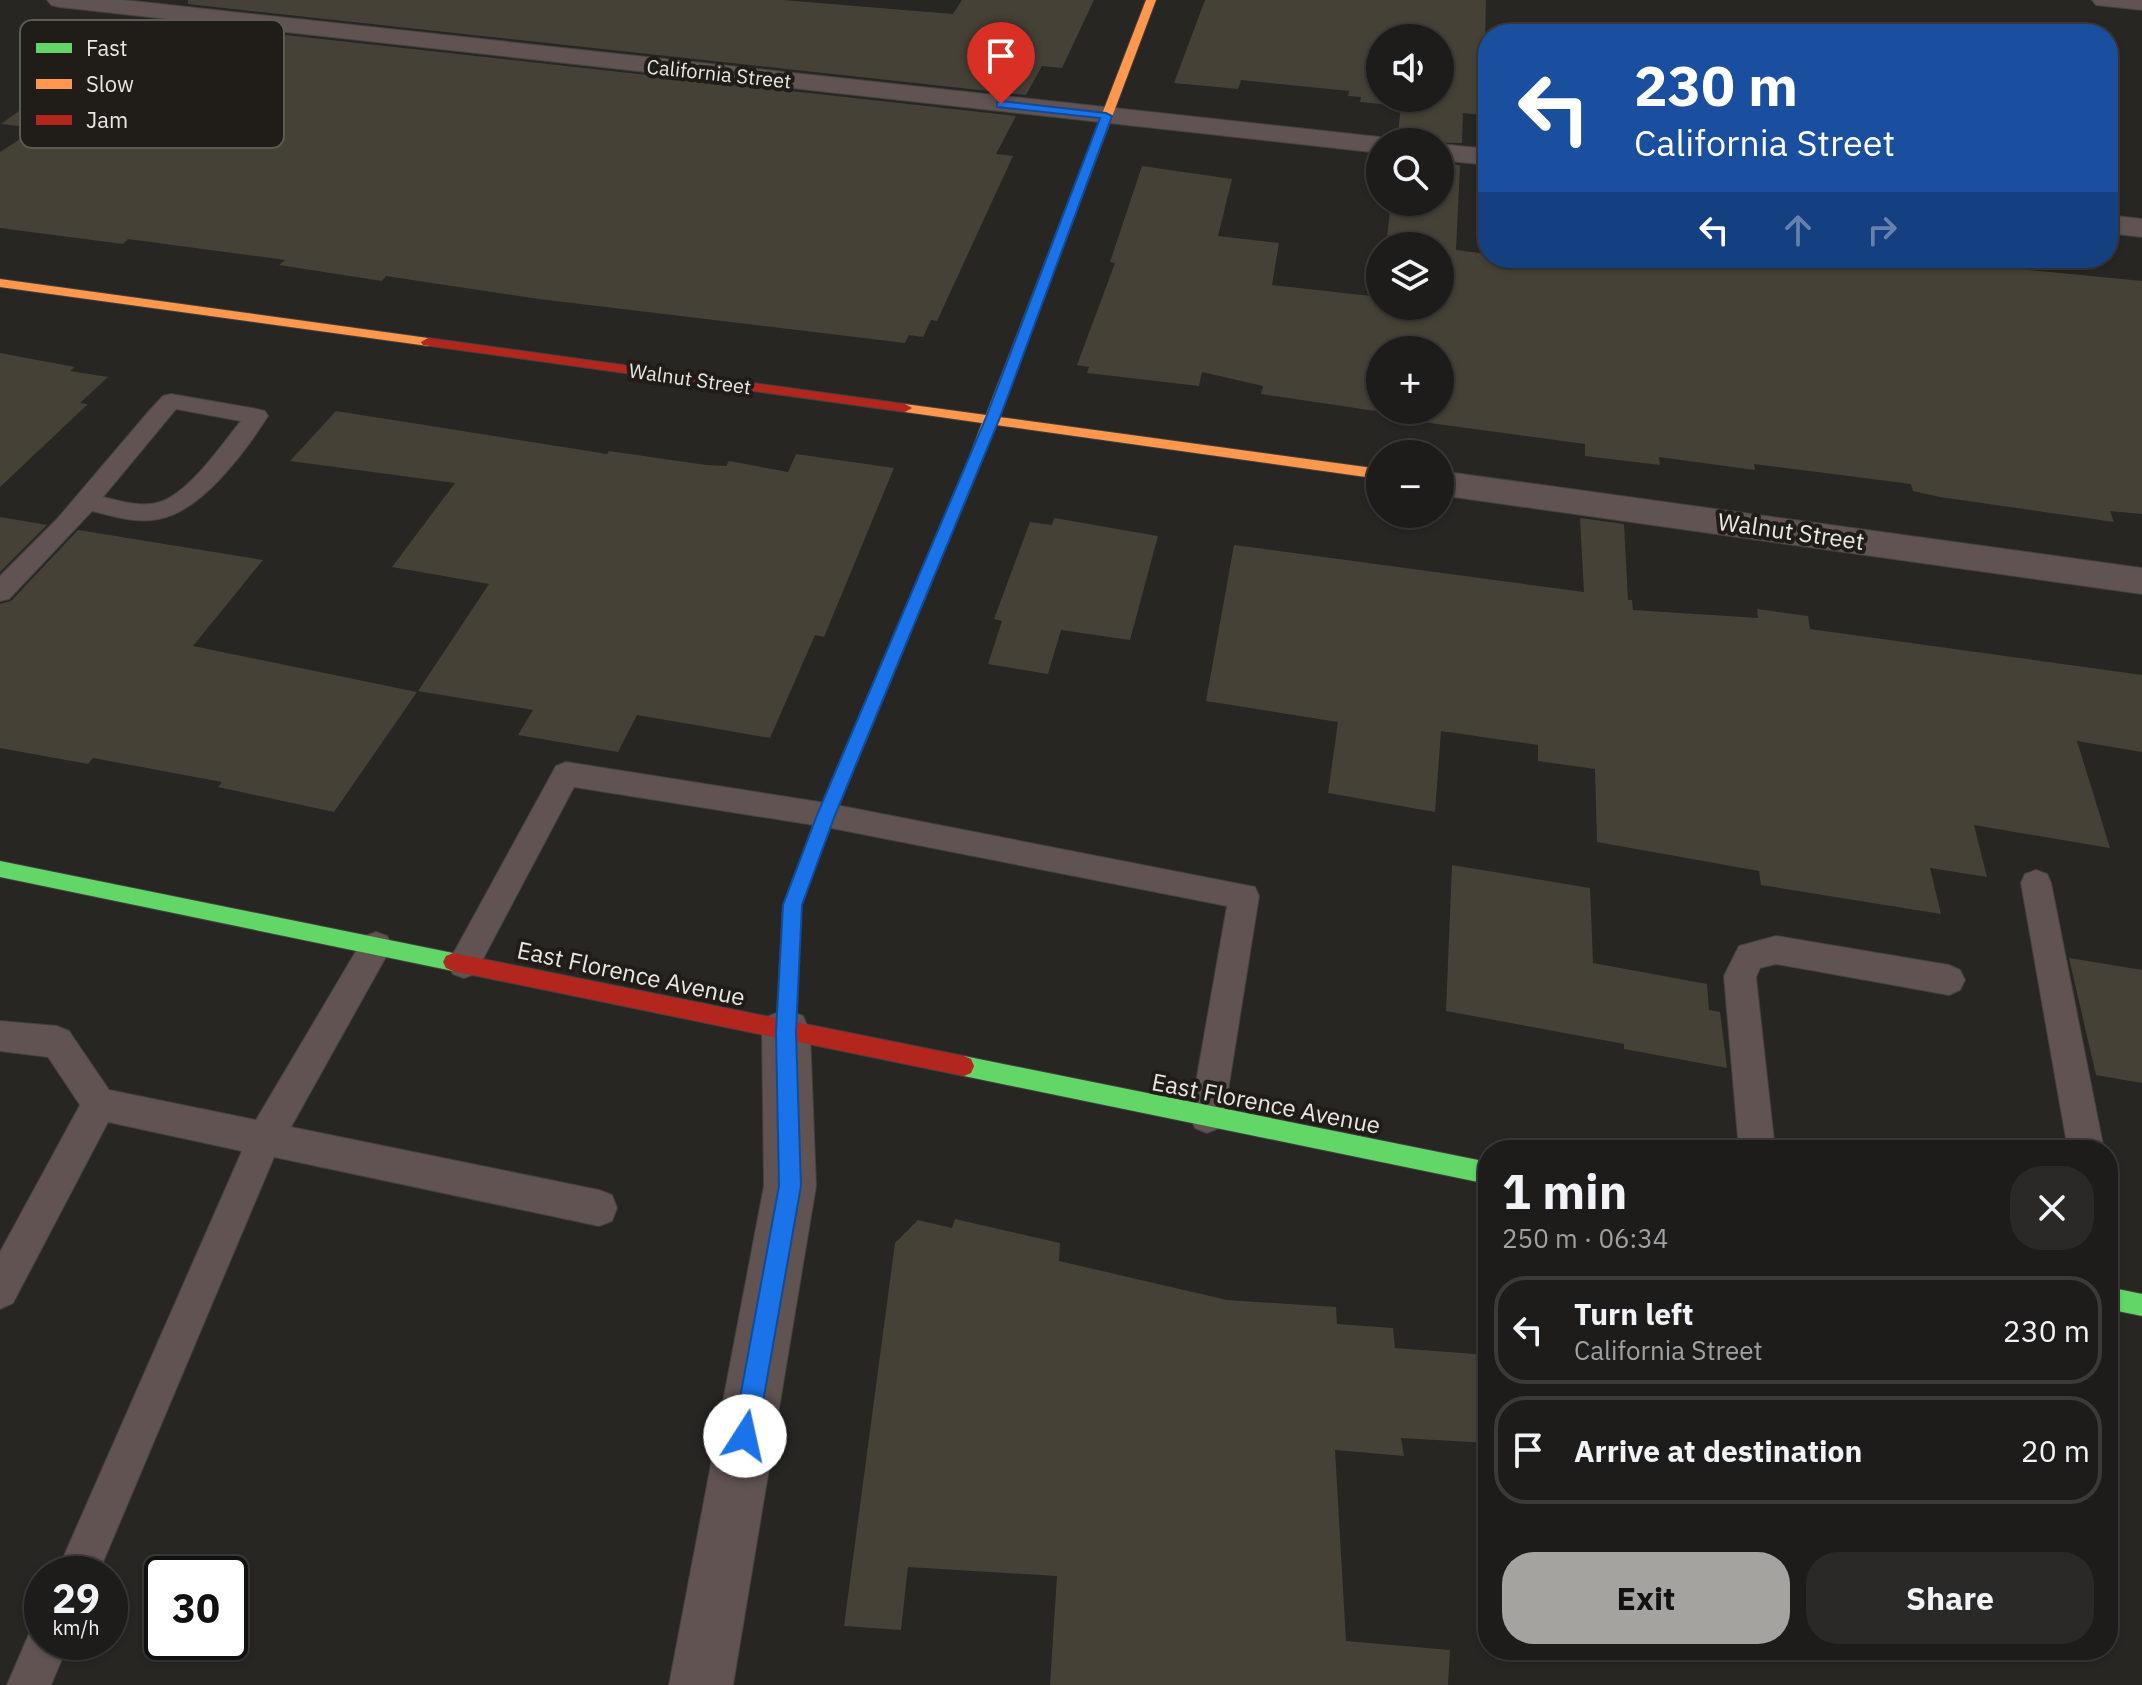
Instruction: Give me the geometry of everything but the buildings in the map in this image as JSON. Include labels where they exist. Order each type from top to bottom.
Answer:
[{"type":"street","name":"California Street","points":[[59,0],[240,20]]},
{"type":"street","points":[[701,1685],[790,1186],[786,1032],[792,905],[826,815],[992,420],[1151,0]]},
{"type":"street","points":[[2104,0],[2142,3]]},
{"type":"street","name":"California Street","points":[[284,25],[1366,144]]},
{"type":"street","points":[[1454,153],[1478,156]]},
{"type":"street","points":[[2118,225],[2142,228]]},
{"type":"street","name":"Walnut Street","points":[[0,283],[1366,472]]},
{"type":"street","name":"Walnut Street","points":[[1454,485],[2142,581]]},
{"type":"street","name":"East Florence Avenue","points":[[0,869],[1478,1171]]},
{"type":"lane","points":[[0,592],[171,401],[257,416],[183,500],[161,511],[132,511],[84,501]]},
{"type":"lane","points":[[464,964],[566,774],[826,815],[1244,896],[1207,1116]]},
{"type":"lane","points":[[2036,883],[2084,1140]]},
{"type":"lane","points":[[85,1556],[265,1138],[376,946]]},
{"type":"lane","points":[[1756,1140],[1740,976],[1750,956],[1776,950],[1949,980]]},
{"type":"lane","points":[[0,1036],[57,1042],[99,1104],[599,1208]]},
{"type":"lane","points":[[0,1290],[99,1104]]},
{"type":"lane","points":[[29,1685],[39,1660]]},
{"type":"traffic: fast","points":[[786,1032],[792,905],[826,815],[976,458]]},
{"type":"traffic: fast","points":[[0,869],[453,962]]},
{"type":"traffic: fast","points":[[964,1066],[1478,1171]]},
{"type":"traffic: fast","points":[[2118,1300],[2142,1305]]},
{"type":"traffic: slow","points":[[976,458],[1151,0]]},
{"type":"traffic: slow","points":[[0,283],[428,342]]},
{"type":"traffic: slow","points":[[905,408],[1366,472]]},
{"type":"traffic: jam","points":[[428,342],[905,408]]},
{"type":"traffic: jam","points":[[453,962],[964,1066]]},
{"type":"route","points":[[745,1436],[790,1186],[786,1032],[792,905],[826,815],[992,420],[1106,116],[1001,104]]}]
